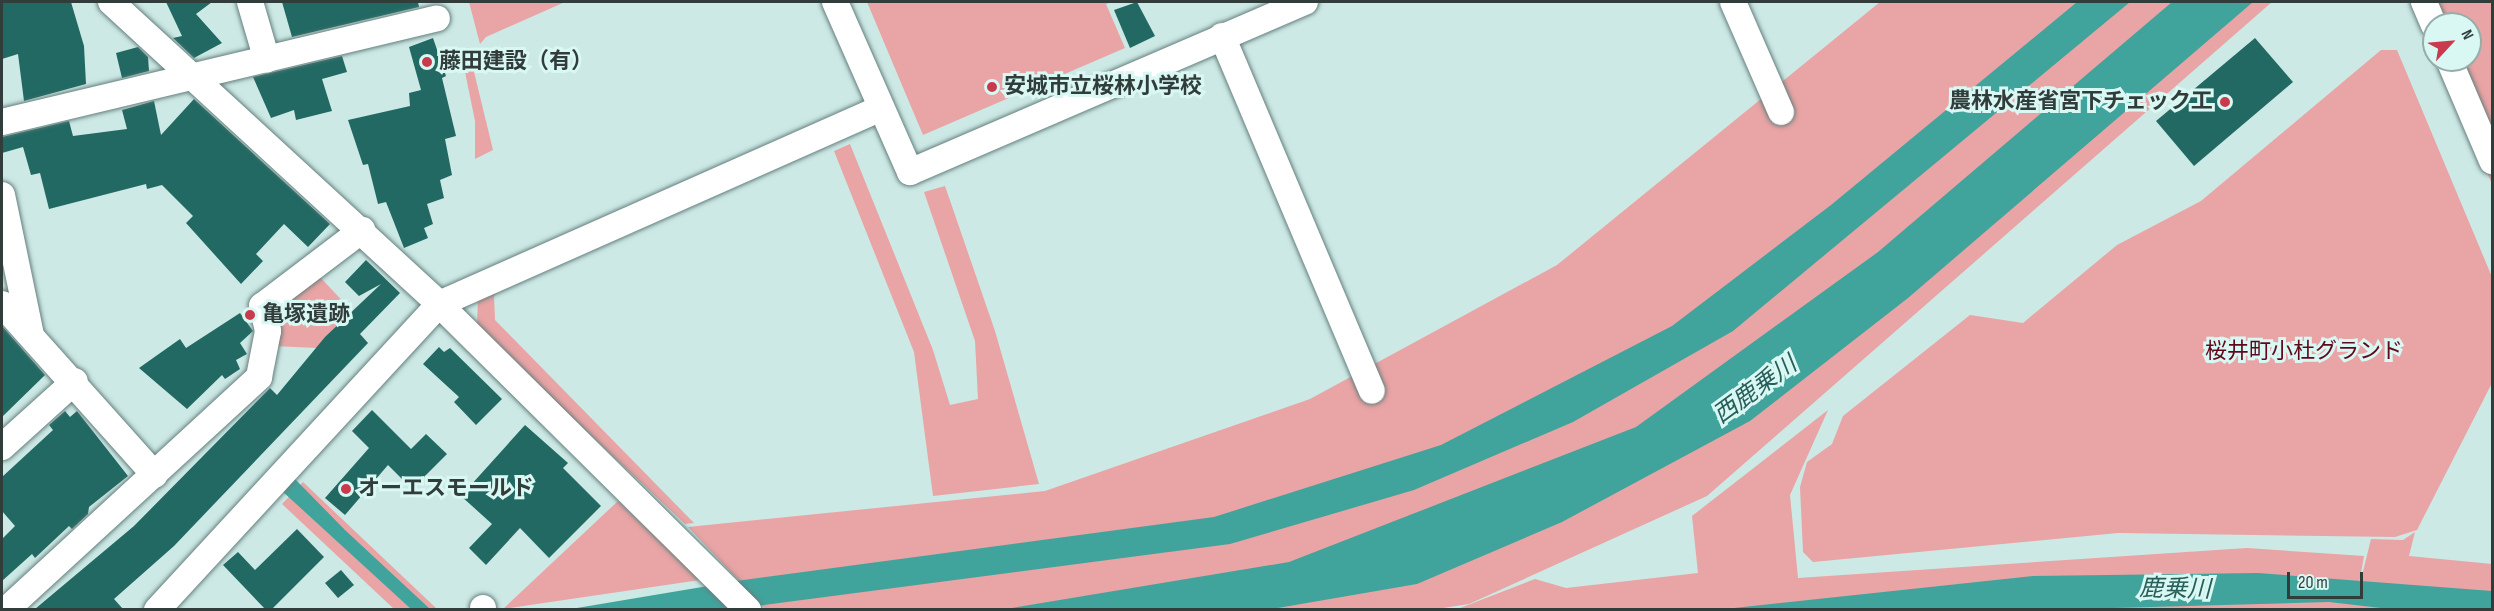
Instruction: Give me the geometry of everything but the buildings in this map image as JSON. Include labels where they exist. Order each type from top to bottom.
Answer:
[{"type":"street","points":[[111,2],[362,230],[717,575],[745,606]]},
{"type":"street","points":[[250,2],[267,60]]},
{"type":"street","points":[[835,2],[879,110],[910,172],[1305,2]]},
{"type":"street","points":[[1733,2],[1781,112]]},
{"type":"street","points":[[2,122],[196,78],[437,18]]},
{"type":"street","points":[[1222,36],[1372,391]]},
{"type":"street","points":[[2454,72],[2493,161]]},
{"type":"street","points":[[157,609],[439,304],[879,110]]},
{"type":"street","points":[[2,195],[31,335]]},
{"type":"street","points":[[6,609],[155,475],[259,377],[268,331],[262,306],[362,230]]},
{"type":"street","points":[[2,304],[75,381],[155,475]]},
{"type":"street","points":[[2,447],[75,381]]},
{"type":"green space","points":[[469,2],[565,2],[486,37],[480,44]]},
{"type":"green space","points":[[867,2],[1112,2],[1106,4],[1125,48],[923,135]]},
{"type":"green space","points":[[1880,2],[2272,2],[1707,496],[1469,604],[1430,610],[766,609],[688,527],[1045,491],[1310,399],[1557,265]]},
{"type":"green space","points":[[2412,2],[2492,2],[2492,184],[2443,72],[2482,72],[2482,12],[2422,12],[2422,25]]},
{"type":"green space","points":[[468,47],[493,150],[475,159],[475,121],[461,52]]},
{"type":"green space","name":"桜井町小杜グランド","points":[[2381,50],[2397,50],[2492,277],[2492,383],[2417,530],[2395,537],[2118,533],[1813,562],[1803,552],[1800,487],[1807,462],[1832,444],[1843,416],[1970,315],[2023,323],[2117,245],[2201,201]]},
{"type":"green space","points":[[850,144],[933,350],[950,405],[978,399],[975,341],[924,192],[945,186],[995,331],[1039,484],[933,496],[914,352],[834,151]]},
{"type":"green space","points":[[319,276],[351,310],[317,348],[274,346],[275,312]]},
{"type":"green space","points":[[510,281],[494,296],[495,320],[694,523],[685,524],[477,328],[478,295]]},
{"type":"green space","points":[[1828,410],[1790,495],[1798,578],[2247,548],[2364,556],[2357,596],[2371,539],[2403,540],[2415,532],[2409,556],[2492,564],[2492,610],[1455,610],[1535,579],[1566,588],[1698,573],[1692,516]]},
{"type":"green space","points":[[303,482],[437,609],[394,609],[282,504]]},
{"type":"green space","points":[[618,501],[700,580],[503,609]]},
{"type":"water","points":[[2077,2],[2130,2],[1733,331],[1573,422],[1414,490],[1230,544],[757,606],[736,581],[1214,517],[1441,445],[1672,326],[1831,205]]},
{"type":"water","name":"西鹿乗川","points":[[2172,2],[2253,2],[1908,298],[1750,421],[1562,522],[1417,584],[1272,609],[1006,609],[1289,562],[1636,427],[1878,252]]},
{"type":"water","points":[[294,478],[345,530],[430,609],[411,609],[282,491]]},
{"type":"water","name":"鹿乗川","points":[[2258,573],[2492,591],[2492,609],[2398,610],[2329,602],[2041,610],[1725,609],[2033,576]]},
{"type":"water","points":[[714,585],[735,608],[565,610]]},
{"type":"place","name":"藤田建設（有）","points":[[427,62]]},
{"type":"place","name":"安城市立桜林小学校","points":[[992,87]]},
{"type":"place","name":"農林水産省宮下チェック工","points":[[2225,102]]},
{"type":"place","name":"亀塚遺跡","points":[[250,315]]},
{"type":"place","name":"オーエスモールド","points":[[346,489]]}]
